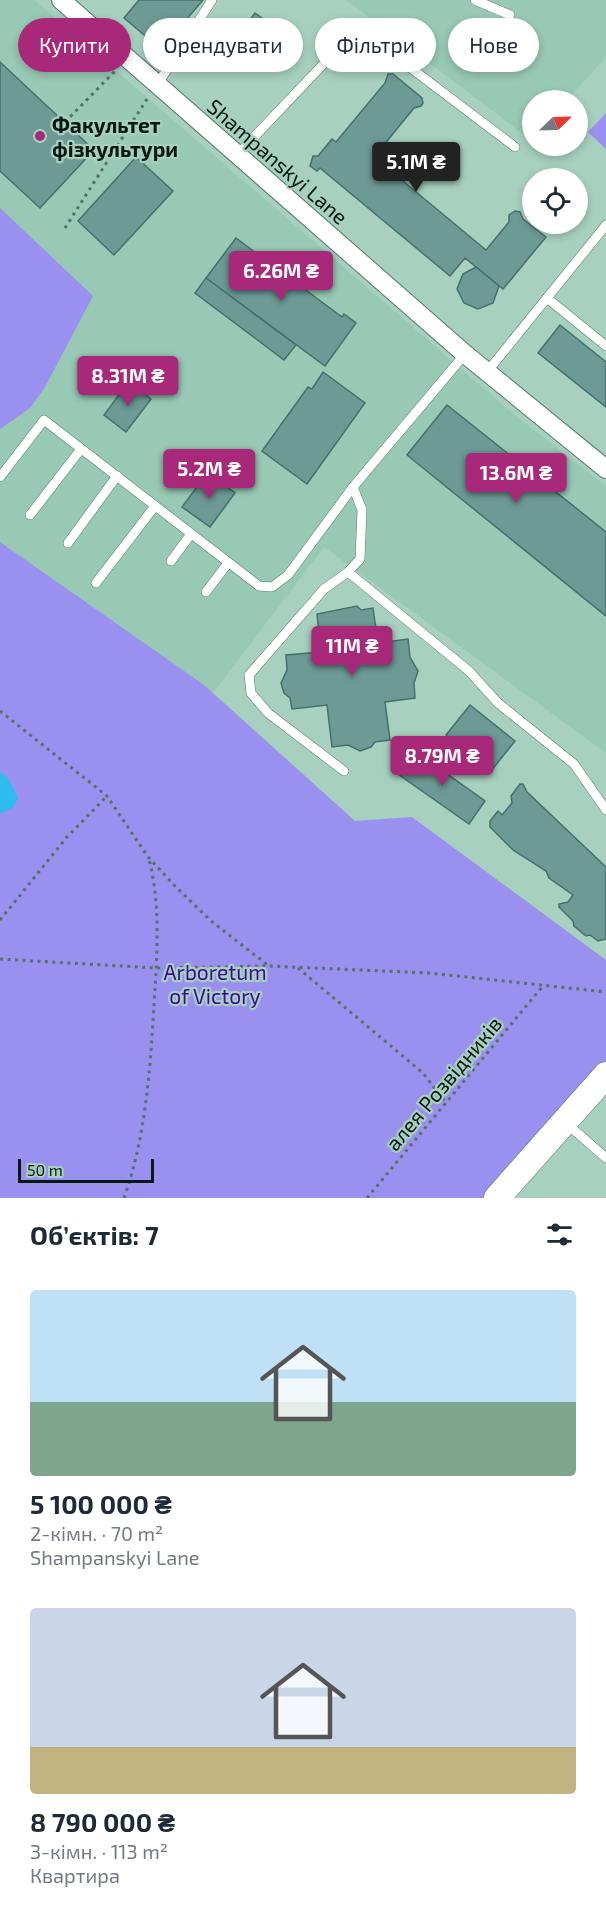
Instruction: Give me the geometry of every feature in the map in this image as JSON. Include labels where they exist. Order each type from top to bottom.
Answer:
[{"type":"main road","points":[[497,1198],[606,1075]]},
{"type":"street","name":"Shampanskyi Lane","points":[[61,0],[81,18]]},
{"type":"street","name":"Shampanskyi Lane","points":[[131,62],[465,354],[606,469]]},
{"type":"lane","points":[[157,85],[212,0]]},
{"type":"lane","points":[[475,0],[510,15]]},
{"type":"lane","points":[[238,154],[331,56],[361,44],[387,50],[515,147]]},
{"type":"lane","points":[[487,372],[606,225]]},
{"type":"lane","points":[[547,298],[606,346]]},
{"type":"lane","points":[[0,477],[44,420],[259,586],[272,586],[288,575],[353,487],[465,354]]},
{"type":"lane","points":[[30,515],[81,449]]},
{"type":"lane","points":[[68,543],[117,476]]},
{"type":"lane","points":[[344,771],[268,713],[251,693],[249,675],[324,589],[348,573],[360,559],[363,532],[362,510],[353,487]]},
{"type":"lane","points":[[96,583],[155,506]]},
{"type":"lane","points":[[171,561],[191,534]]},
{"type":"lane","points":[[206,592],[228,563]]},
{"type":"lane","points":[[348,573],[469,671],[498,703],[574,764],[606,810]]},
{"type":"lane","points":[[564,1122],[606,1158]]},
{"type":"path","points":[[65,122],[114,72]]},
{"type":"path","points":[[65,228],[157,85]]},
{"type":"path","points":[[0,711],[107,796],[148,857],[211,921],[269,966]]},
{"type":"path","points":[[0,920],[67,837],[107,796]]},
{"type":"path","points":[[124,1198],[135,1168],[144,1120],[156,968],[154,879],[148,857]]},
{"type":"path","points":[[0,959],[156,968],[269,966],[429,973],[542,987],[606,992]]},
{"type":"path","points":[[297,967],[423,1073],[446,1102]]},
{"type":"path","name":"алея Розвідників","points":[[366,1198],[542,987]]},
{"type":"shaded area","points":[[0,0],[34,0],[55,18],[18,18],[18,72],[117,72],[517,417],[606,486],[606,753],[324,547],[213,693],[0,542]]},
{"type":"shaded area","points":[[346,0],[606,0],[606,57],[576,90],[522,90],[522,133],[436,68],[436,18],[370,18]]},
{"type":"green space","points":[[606,113],[606,149],[588,132]]},
{"type":"green space","points":[[0,208],[93,296],[45,387],[30,408],[0,429]]},
{"type":"green space","name":"Arboretum of Victory","points":[[0,542],[204,685],[355,821],[412,817],[606,960],[606,1070],[492,1198],[0,1198]]},
{"type":"water","points":[[0,772],[8,778],[18,798],[13,808],[0,813]]},
{"type":"building","points":[[139,0],[203,0],[188,18],[143,18],[143,34],[131,24],[131,18],[124,18]]},
{"type":"building","points":[[255,13],[262,18],[251,18]]},
{"type":"building","name":"Факультет фізкультури","points":[[0,62],[94,150],[40,208],[0,171]]},
{"type":"building","points":[[388,74],[393,74],[422,98],[423,103],[414,108],[374,157],[486,250],[509,222],[509,215],[515,211],[520,212],[522,217],[522,234],[542,234],[546,237],[503,289],[465,258],[450,276],[320,168],[317,171],[310,166],[313,156],[318,156],[332,139],[336,142],[385,83]]},
{"type":"building","points":[[136,157],[173,191],[114,255],[78,221]]},
{"type":"building","points":[[236,238],[342,317],[344,314],[356,323],[325,366],[206,278]]},
{"type":"building","points":[[476,267],[499,286],[493,303],[478,309],[464,303],[457,289],[463,274]]},
{"type":"building","points":[[206,278],[296,345],[284,360],[195,293]]},
{"type":"building","points":[[560,325],[606,362],[606,407],[538,353]]},
{"type":"building","points":[[323,372],[365,403],[307,484],[262,451],[308,387],[312,389]]},
{"type":"building","points":[[129,381],[151,399],[126,432],[104,415]]},
{"type":"building","points":[[447,405],[606,532],[606,616],[407,455]]},
{"type":"building","points":[[208,472],[235,493],[210,527],[182,507]]},
{"type":"building","points":[[357,606],[361,610],[373,608],[378,643],[408,639],[410,657],[418,671],[414,683],[415,698],[385,702],[390,740],[375,742],[371,747],[360,751],[348,745],[332,747],[327,705],[292,709],[290,698],[284,693],[281,683],[287,670],[286,655],[321,652],[317,614]]},
{"type":"building","points":[[470,705],[515,741],[491,771],[446,735]]},
{"type":"building","points":[[415,751],[485,801],[469,824],[398,774]]},
{"type":"building","points":[[520,784],[523,784],[527,792],[606,867],[606,939],[598,941],[590,935],[586,936],[574,926],[573,921],[559,907],[559,904],[568,902],[573,895],[549,878],[546,871],[513,850],[490,827],[490,821],[498,811],[502,815],[512,803],[511,796]]},
{"type":"place","name":"Факультет фізкультури","points":[[40,136]]}]
